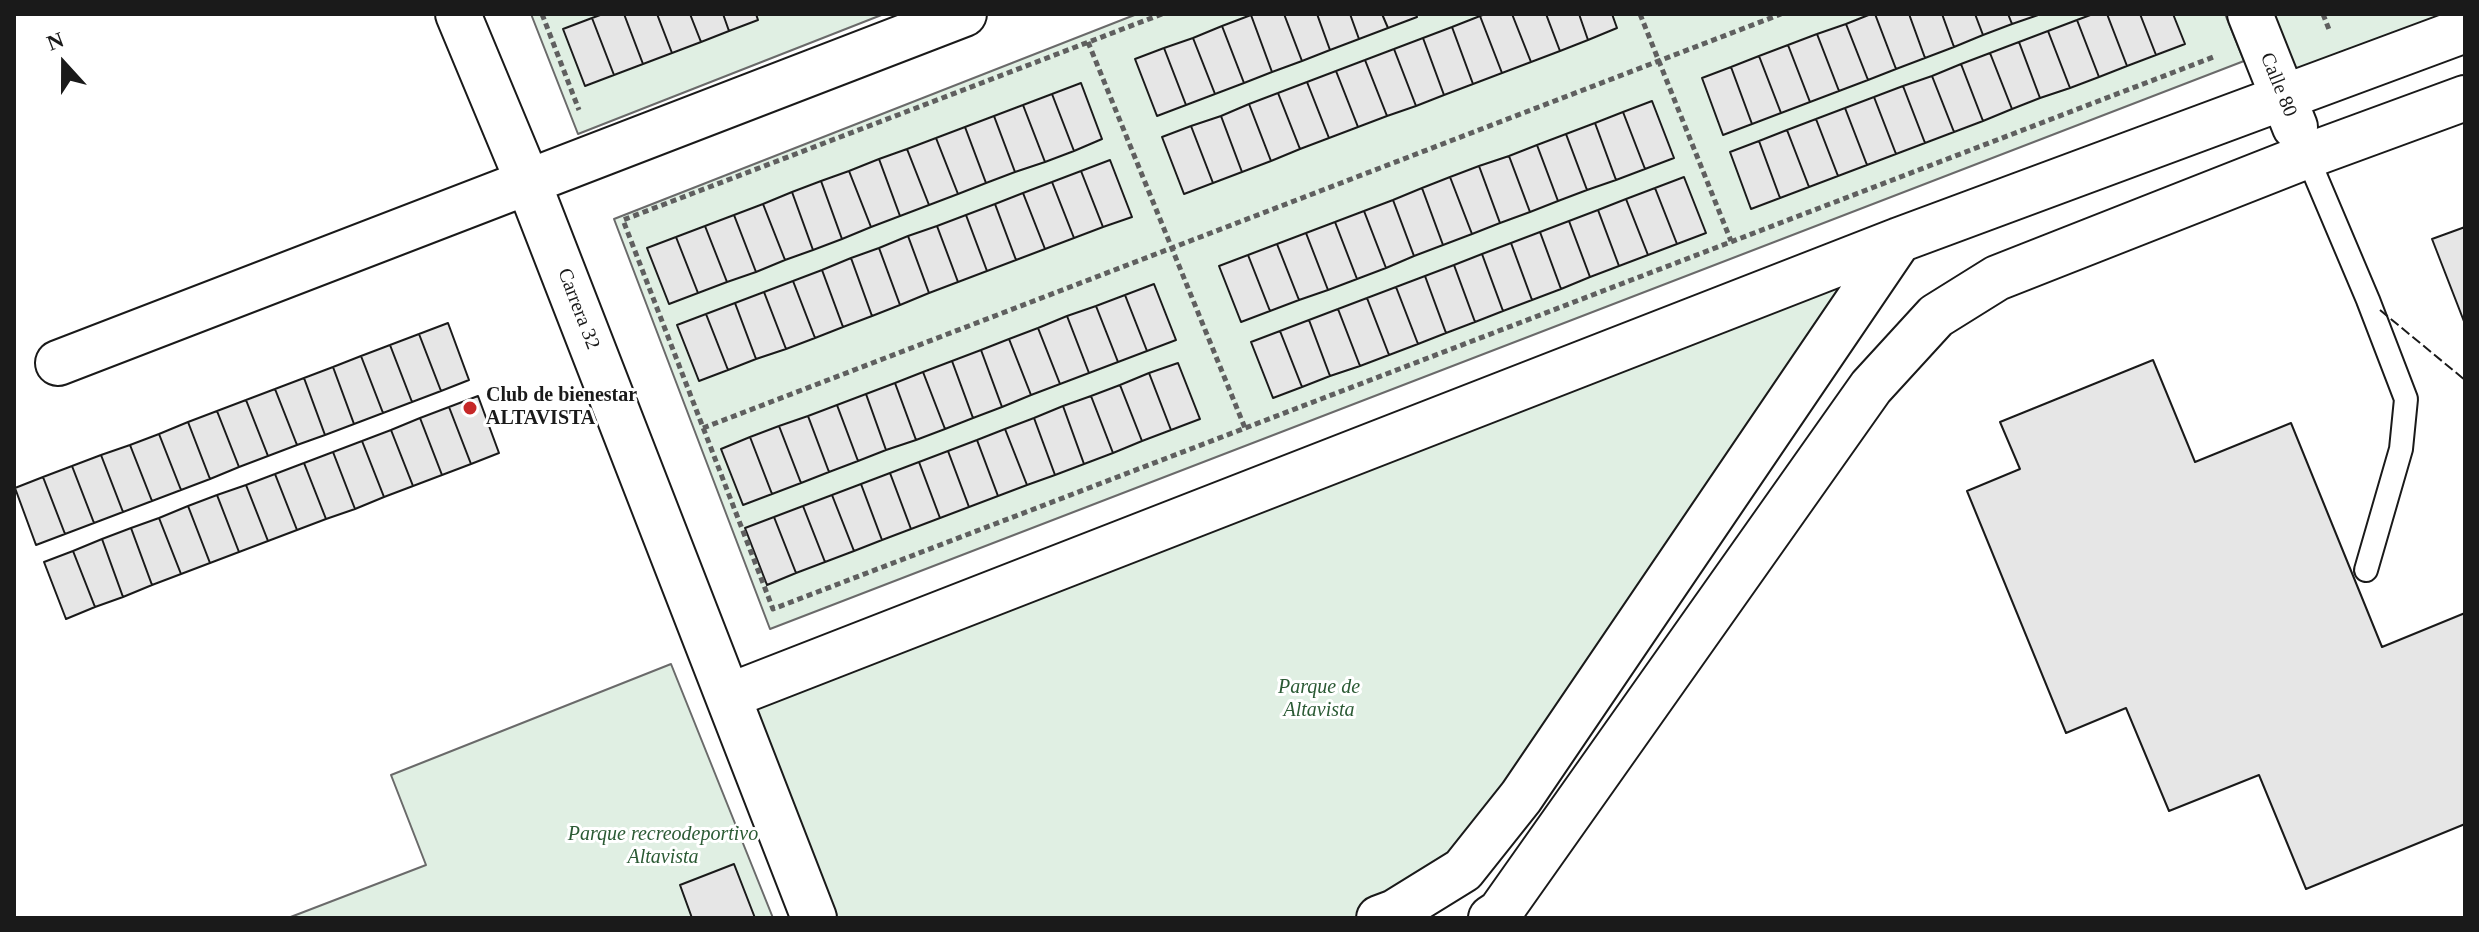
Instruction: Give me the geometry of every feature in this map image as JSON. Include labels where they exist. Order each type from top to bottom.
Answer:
[{"type":"street","name":"Carrera 32","points":[[458,14],[528,182],[814,918]]},
{"type":"street","points":[[58,363],[964,14]]},
{"type":"street","name":"Calle 80","points":[[2250,14],[2307,156]]},
{"type":"street","points":[[729,696],[1899,240],[2465,30]]},
{"type":"street","points":[[1491,918],[1500,912],[1871,387],[1936,316],[1997,278],[2307,156],[2465,98]]},
{"type":"street","points":[[1379,918],[1395,912],[1463,870],[1521,797],[1899,240]]},
{"type":"lane","points":[[2307,156],[2406,399],[2401,449],[2366,570]]},
{"type":"path","points":[[542,14],[578,110],[593,104]]},
{"type":"path","points":[[1162,14],[623,220],[773,609],[2216,56],[2211,42]]},
{"type":"path","points":[[1640,14],[1731,241]]},
{"type":"path","points":[[703,428],[1781,14]]},
{"type":"path","points":[[1088,42],[1245,428]]},
{"type":"green space","points":[[531,14],[884,14],[578,134]]},
{"type":"green space","points":[[1137,14],[2225,14],[2244,61],[770,629],[614,219]]},
{"type":"green space","points":[[2263,14],[2465,14],[2284,99]]},
{"type":"green space","name":"Parque de Altavista","points":[[1899,240],[1521,797],[1379,918],[814,918],[729,696]]},
{"type":"green space","name":"Parque recreodeportivo Altavista","points":[[671,664],[773,918],[288,918],[426,865],[391,775]]},
{"type":"building","points":[[603,14],[624,14],[643,64],[614,75],[592,18]]},
{"type":"building","points":[[624,14],[657,14],[672,53],[643,64]]},
{"type":"building","points":[[657,14],[690,14],[701,42],[672,53]]},
{"type":"building","points":[[690,14],[723,14],[729,31],[701,42]]},
{"type":"building","points":[[723,14],[756,14],[758,20],[729,31]]},
{"type":"building","points":[[1284,14],[1302,61],[1272,72],[1251,15]]},
{"type":"building","points":[[1284,14],[1317,14],[1330,50],[1302,61]]},
{"type":"building","points":[[1317,14],[1350,14],[1359,39],[1330,50]]},
{"type":"building","points":[[1350,14],[1382,14],[1388,28],[1359,39]]},
{"type":"building","points":[[1382,14],[1416,14],[1417,17],[1388,28]]},
{"type":"building","points":[[1512,14],[1531,62],[1502,73],[1480,16]]},
{"type":"building","points":[[1512,14],[1546,14],[1560,51],[1531,62]]},
{"type":"building","points":[[1546,14],[1579,14],[1588,40],[1560,51]]},
{"type":"building","points":[[1579,14],[1612,14],[1617,28],[1588,40]]},
{"type":"building","points":[[1875,14],[1896,69],[1868,80],[1846,24]]},
{"type":"building","points":[[1875,14],[1909,14],[1925,58],[1896,69]]},
{"type":"building","points":[[1909,14],[1942,14],[1954,47],[1925,58]]},
{"type":"building","points":[[1942,14],[1975,14],[1983,35],[1954,47]]},
{"type":"building","points":[[1975,14],[2008,14],[2012,24],[1983,35]]},
{"type":"building","points":[[2008,14],[2041,14],[2012,24]]},
{"type":"building","points":[[2093,14],[2107,14],[2127,66],[2099,77],[2077,20]]},
{"type":"building","points":[[2107,14],[2140,14],[2156,55],[2127,66]]},
{"type":"building","points":[[2140,14],[2173,14],[2185,44],[2156,55]]},
{"type":"building","points":[[1251,15],[1272,72],[1244,83],[1222,26]]},
{"type":"building","points":[[1480,16],[1502,73],[1473,84],[1452,27]]},
{"type":"building","points":[[592,18],[614,75],[585,86],[563,29]]},
{"type":"building","points":[[2077,20],[2099,77],[2070,88],[2048,31]]},
{"type":"building","points":[[1846,24],[1868,80],[1839,91],[1817,34]]},
{"type":"building","points":[[1222,26],[1244,83],[1215,94],[1193,38]]},
{"type":"building","points":[[1452,27],[1473,84],[1444,95],[1423,38]]},
{"type":"building","points":[[2048,31],[2070,88],[2040,98],[2019,42]]},
{"type":"building","points":[[1817,34],[1839,91],[1810,102],[1788,45]]},
{"type":"building","points":[[1193,38],[1215,94],[1186,105],[1164,48]]},
{"type":"building","points":[[1423,38],[1444,95],[1416,106],[1394,49]]},
{"type":"building","points":[[2019,42],[2040,98],[2012,109],[1990,53]]},
{"type":"building","points":[[1788,45],[1810,102],[1781,113],[1759,56]]},
{"type":"building","points":[[1164,48],[1186,105],[1157,116],[1135,59]]},
{"type":"building","points":[[1394,49],[1416,106],[1387,116],[1365,60]]},
{"type":"building","points":[[1990,53],[2012,109],[1983,121],[1961,64]]},
{"type":"building","points":[[1759,56],[1781,113],[1752,124],[1731,67]]},
{"type":"building","points":[[1365,60],[1387,116],[1358,127],[1336,71]]},
{"type":"building","points":[[1961,64],[1983,121],[1954,132],[1932,76]]},
{"type":"building","points":[[1731,67],[1752,124],[1723,135],[1702,78]]},
{"type":"building","points":[[1336,71],[1358,127],[1329,138],[1307,82]]},
{"type":"building","points":[[1932,76],[1954,132],[1925,143],[1903,86]]},
{"type":"building","points":[[1307,82],[1329,138],[1300,149],[1278,93]]},
{"type":"building","points":[[1081,83],[1102,139],[1074,151],[1052,94]]},
{"type":"building","points":[[1903,86],[1925,143],[1896,154],[1874,97]]},
{"type":"building","points":[[1278,93],[1300,149],[1271,161],[1249,104]]},
{"type":"building","points":[[1052,94],[1074,151],[1045,162],[1023,105]]},
{"type":"building","points":[[1874,97],[1896,154],[1867,165],[1845,108]]},
{"type":"building","points":[[1652,101],[1674,158],[1645,169],[1623,112]]},
{"type":"building","points":[[1249,104],[1271,161],[1242,172],[1221,116]]},
{"type":"building","points":[[1023,105],[1045,162],[1015,172],[994,116]]},
{"type":"building","points":[[1845,108],[1867,165],[1838,176],[1816,119]]},
{"type":"building","points":[[1623,112],[1645,169],[1616,180],[1595,123]]},
{"type":"building","points":[[994,116],[1015,172],[986,183],[965,127]]},
{"type":"building","points":[[1221,116],[1242,172],[1213,183],[1191,126]]},
{"type":"building","points":[[1816,119],[1838,176],[1809,187],[1787,130]]},
{"type":"building","points":[[1595,123],[1616,180],[1587,190],[1566,134]]},
{"type":"building","points":[[1191,126],[1213,183],[1184,194],[1162,137]]},
{"type":"building","points":[[965,127],[986,183],[958,194],[936,138]]},
{"type":"building","points":[[1787,130],[1809,187],[1780,198],[1759,141]]},
{"type":"building","points":[[1566,134],[1587,190],[1558,201],[1537,145]]},
{"type":"building","points":[[936,138],[958,194],[929,205],[907,149]]},
{"type":"building","points":[[1759,141],[1780,198],[1751,209],[1730,152]]},
{"type":"building","points":[[1537,145],[1558,201],[1530,212],[1509,156]]},
{"type":"building","points":[[907,149],[929,205],[900,216],[879,159]]},
{"type":"building","points":[[1509,156],[1530,212],[1500,223],[1479,166]]},
{"type":"building","points":[[879,159],[900,216],[871,227],[849,171]]},
{"type":"building","points":[[1110,160],[1132,217],[1103,227],[1081,171]]},
{"type":"building","points":[[1479,166],[1500,223],[1472,234],[1450,177]]},
{"type":"building","points":[[849,171],[871,227],[842,239],[821,181]]},
{"type":"building","points":[[1081,171],[1103,227],[1074,238],[1052,182]]},
{"type":"building","points":[[1450,177],[1472,234],[1443,245],[1422,188]]},
{"type":"building","points":[[1684,177],[1706,233],[1677,244],[1655,188]]},
{"type":"building","points":[[821,181],[842,239],[813,250],[792,192]]},
{"type":"building","points":[[1052,182],[1074,238],[1045,249],[1023,193]]},
{"type":"building","points":[[1422,188],[1443,245],[1414,256],[1393,200]]},
{"type":"building","points":[[1655,188],[1677,244],[1648,255],[1626,199]]},
{"type":"building","points":[[792,192],[813,250],[785,260],[763,204]]},
{"type":"building","points":[[1023,193],[1045,249],[1016,260],[995,204]]},
{"type":"building","points":[[1626,199],[1648,255],[1619,266],[1598,210]]},
{"type":"building","points":[[1393,200],[1414,256],[1386,268],[1364,211]]},
{"type":"building","points":[[763,204],[785,260],[756,272],[734,215]]},
{"type":"building","points":[[995,204],[1016,260],[987,271],[966,215]]},
{"type":"building","points":[[1598,210],[1619,266],[1590,277],[1569,221]]},
{"type":"building","points":[[1364,211],[1386,268],[1357,279],[1335,222]]},
{"type":"building","points":[[734,215],[756,272],[727,282],[705,226]]},
{"type":"building","points":[[966,215],[987,271],[958,282],[937,226]]},
{"type":"building","points":[[1569,221],[1590,277],[1561,289],[1540,232]]},
{"type":"building","points":[[1335,222],[1357,279],[1328,290],[1306,233]]},
{"type":"building","points":[[705,226],[727,282],[698,293],[676,237]]},
{"type":"building","points":[[937,226],[958,282],[929,293],[908,236]]},
{"type":"building","points":[[2465,227],[2465,324],[2432,239]]},
{"type":"building","points":[[1540,232],[1561,289],[1532,300],[1511,243]]},
{"type":"building","points":[[1306,233],[1328,290],[1299,300],[1277,244]]},
{"type":"building","points":[[908,236],[929,293],[900,305],[879,248]]},
{"type":"building","points":[[676,237],[698,293],[669,304],[647,248]]},
{"type":"building","points":[[1511,243],[1532,300],[1503,311],[1482,254]]},
{"type":"building","points":[[1277,244],[1299,300],[1270,311],[1248,255]]},
{"type":"building","points":[[879,248],[900,305],[872,316],[851,258]]},
{"type":"building","points":[[1482,254],[1503,311],[1475,322],[1454,265]]},
{"type":"building","points":[[1248,255],[1270,311],[1241,322],[1219,266]]},
{"type":"building","points":[[851,258],[872,316],[843,327],[822,270]]},
{"type":"building","points":[[1454,265],[1475,322],[1446,333],[1425,276]]},
{"type":"building","points":[[822,270],[843,327],[815,338],[793,281]]},
{"type":"building","points":[[1425,276],[1446,333],[1418,344],[1396,287]]},
{"type":"building","points":[[793,281],[815,338],[786,349],[764,292]]},
{"type":"building","points":[[1154,284],[1176,340],[1147,351],[1125,295]]},
{"type":"building","points":[[1396,287],[1418,344],[1389,355],[1367,298]]},
{"type":"building","points":[[764,292],[786,349],[756,359],[735,303]]},
{"type":"building","points":[[1125,295],[1147,351],[1118,362],[1096,306]]},
{"type":"building","points":[[1367,298],[1389,355],[1360,366],[1338,309]]},
{"type":"building","points":[[735,303],[756,359],[728,370],[706,314]]},
{"type":"building","points":[[1096,306],[1118,362],[1089,373],[1067,316]]},
{"type":"building","points":[[1338,309],[1360,366],[1330,376],[1309,320]]},
{"type":"building","points":[[706,314],[728,370],[699,381],[677,325]]},
{"type":"building","points":[[1067,316],[1089,373],[1060,384],[1038,328]]},
{"type":"building","points":[[1309,320],[1330,376],[1302,387],[1280,331]]},
{"type":"building","points":[[448,323],[469,380],[441,391],[419,334]]},
{"type":"building","points":[[1038,328],[1060,384],[1031,395],[1009,339]]},
{"type":"building","points":[[1280,331],[1302,387],[1273,398],[1251,342]]},
{"type":"building","points":[[419,334],[441,391],[412,402],[390,345]]},
{"type":"building","points":[[1009,339],[1031,395],[1002,407],[981,350]]},
{"type":"building","points":[[390,345],[412,402],[383,413],[361,356]]},
{"type":"building","points":[[981,350],[1002,407],[973,418],[952,361]]},
{"type":"building","points":[[361,356],[383,413],[354,424],[333,367]]},
{"type":"building","points":[[2153,360],[2195,462],[2291,423],[2382,647],[2465,613],[2465,824],[2306,889],[2259,775],[2169,811],[2126,708],[2066,733],[1967,491],[2020,469],[2000,422]]},
{"type":"building","points":[[952,361],[973,418],[945,429],[923,372]]},
{"type":"building","points":[[1178,363],[1200,419],[1171,430],[1149,373]]},
{"type":"building","points":[[333,367],[354,424],[325,435],[304,378]]},
{"type":"building","points":[[923,372],[945,429],[916,440],[895,383]]},
{"type":"building","points":[[1149,373],[1171,430],[1142,441],[1120,385]]},
{"type":"building","points":[[304,378],[325,435],[297,445],[275,389]]},
{"type":"building","points":[[895,383],[916,440],[886,450],[866,394]]},
{"type":"building","points":[[1120,385],[1142,441],[1113,453],[1091,396]]},
{"type":"building","points":[[275,389],[297,445],[268,456],[246,400]]},
{"type":"building","points":[[866,394],[886,450],[858,461],[837,405]]},
{"type":"building","points":[[478,396],[499,453],[471,464],[449,407]]},
{"type":"building","points":[[1091,396],[1113,453],[1084,464],[1063,406]]},
{"type":"building","points":[[246,400],[268,456],[239,467],[217,411]]},
{"type":"building","points":[[837,405],[858,461],[829,472],[808,416]]},
{"type":"building","points":[[1063,406],[1084,464],[1055,475],[1034,418]]},
{"type":"building","points":[[449,407],[471,464],[442,475],[420,418]]},
{"type":"building","points":[[217,411],[239,467],[210,479],[188,422]]},
{"type":"building","points":[[808,416],[829,472],[801,483],[779,426]]},
{"type":"building","points":[[420,418],[442,475],[413,486],[391,430]]},
{"type":"building","points":[[1034,418],[1055,475],[1027,485],[1005,429]]},
{"type":"building","points":[[188,422],[210,479],[181,490],[159,434]]},
{"type":"building","points":[[779,426],[801,483],[772,494],[750,437]]},
{"type":"building","points":[[1005,429],[1027,485],[998,496],[977,440]]},
{"type":"building","points":[[391,430],[413,486],[384,497],[362,441]]},
{"type":"building","points":[[159,434],[181,490],[152,501],[130,445]]},
{"type":"building","points":[[750,437],[772,494],[743,505],[721,449]]},
{"type":"building","points":[[977,440],[998,496],[969,507],[948,451]]},
{"type":"building","points":[[362,441],[384,497],[355,509],[333,452]]},
{"type":"building","points":[[130,445],[152,501],[123,512],[101,455]]},
{"type":"building","points":[[948,451],[969,507],[940,518],[919,462]]},
{"type":"building","points":[[333,452],[355,509],[326,519],[304,463]]},
{"type":"building","points":[[101,455],[123,512],[94,523],[72,466]]},
{"type":"building","points":[[919,462],[940,518],[911,529],[890,473]]},
{"type":"building","points":[[304,463],[326,519],[297,530],[275,474]]},
{"type":"building","points":[[72,466],[94,523],[65,534],[43,477]]},
{"type":"building","points":[[890,473],[911,529],[882,540],[861,484]]},
{"type":"building","points":[[275,474],[297,530],[268,541],[246,485]]},
{"type":"building","points":[[43,477],[65,534],[36,545],[15,488]]},
{"type":"building","points":[[861,484],[882,540],[854,551],[832,495]]},
{"type":"building","points":[[246,485],[268,541],[239,552],[217,495]]},
{"type":"building","points":[[217,495],[239,552],[210,563],[188,506]]},
{"type":"building","points":[[832,495],[854,551],[825,562],[803,506]]},
{"type":"building","points":[[188,506],[210,563],[181,574],[159,518]]},
{"type":"building","points":[[803,506],[825,562],[796,573],[774,517]]},
{"type":"building","points":[[774,517],[796,573],[767,585],[745,528]]},
{"type":"building","points":[[159,518],[181,574],[152,585],[131,528]]},
{"type":"building","points":[[131,528],[152,585],[123,597],[102,539]]},
{"type":"building","points":[[102,539],[123,597],[95,607],[73,551]]},
{"type":"building","points":[[73,551],[95,607],[66,619],[44,562]]},
{"type":"building","points":[[734,864],[755,918],[692,918],[680,885]]},
{"type":"fence","points":[[2380,310],[2465,380]]},
{"type":"place","name":"Club de bienestar ALTAVISTA","points":[[470,408]]}]
